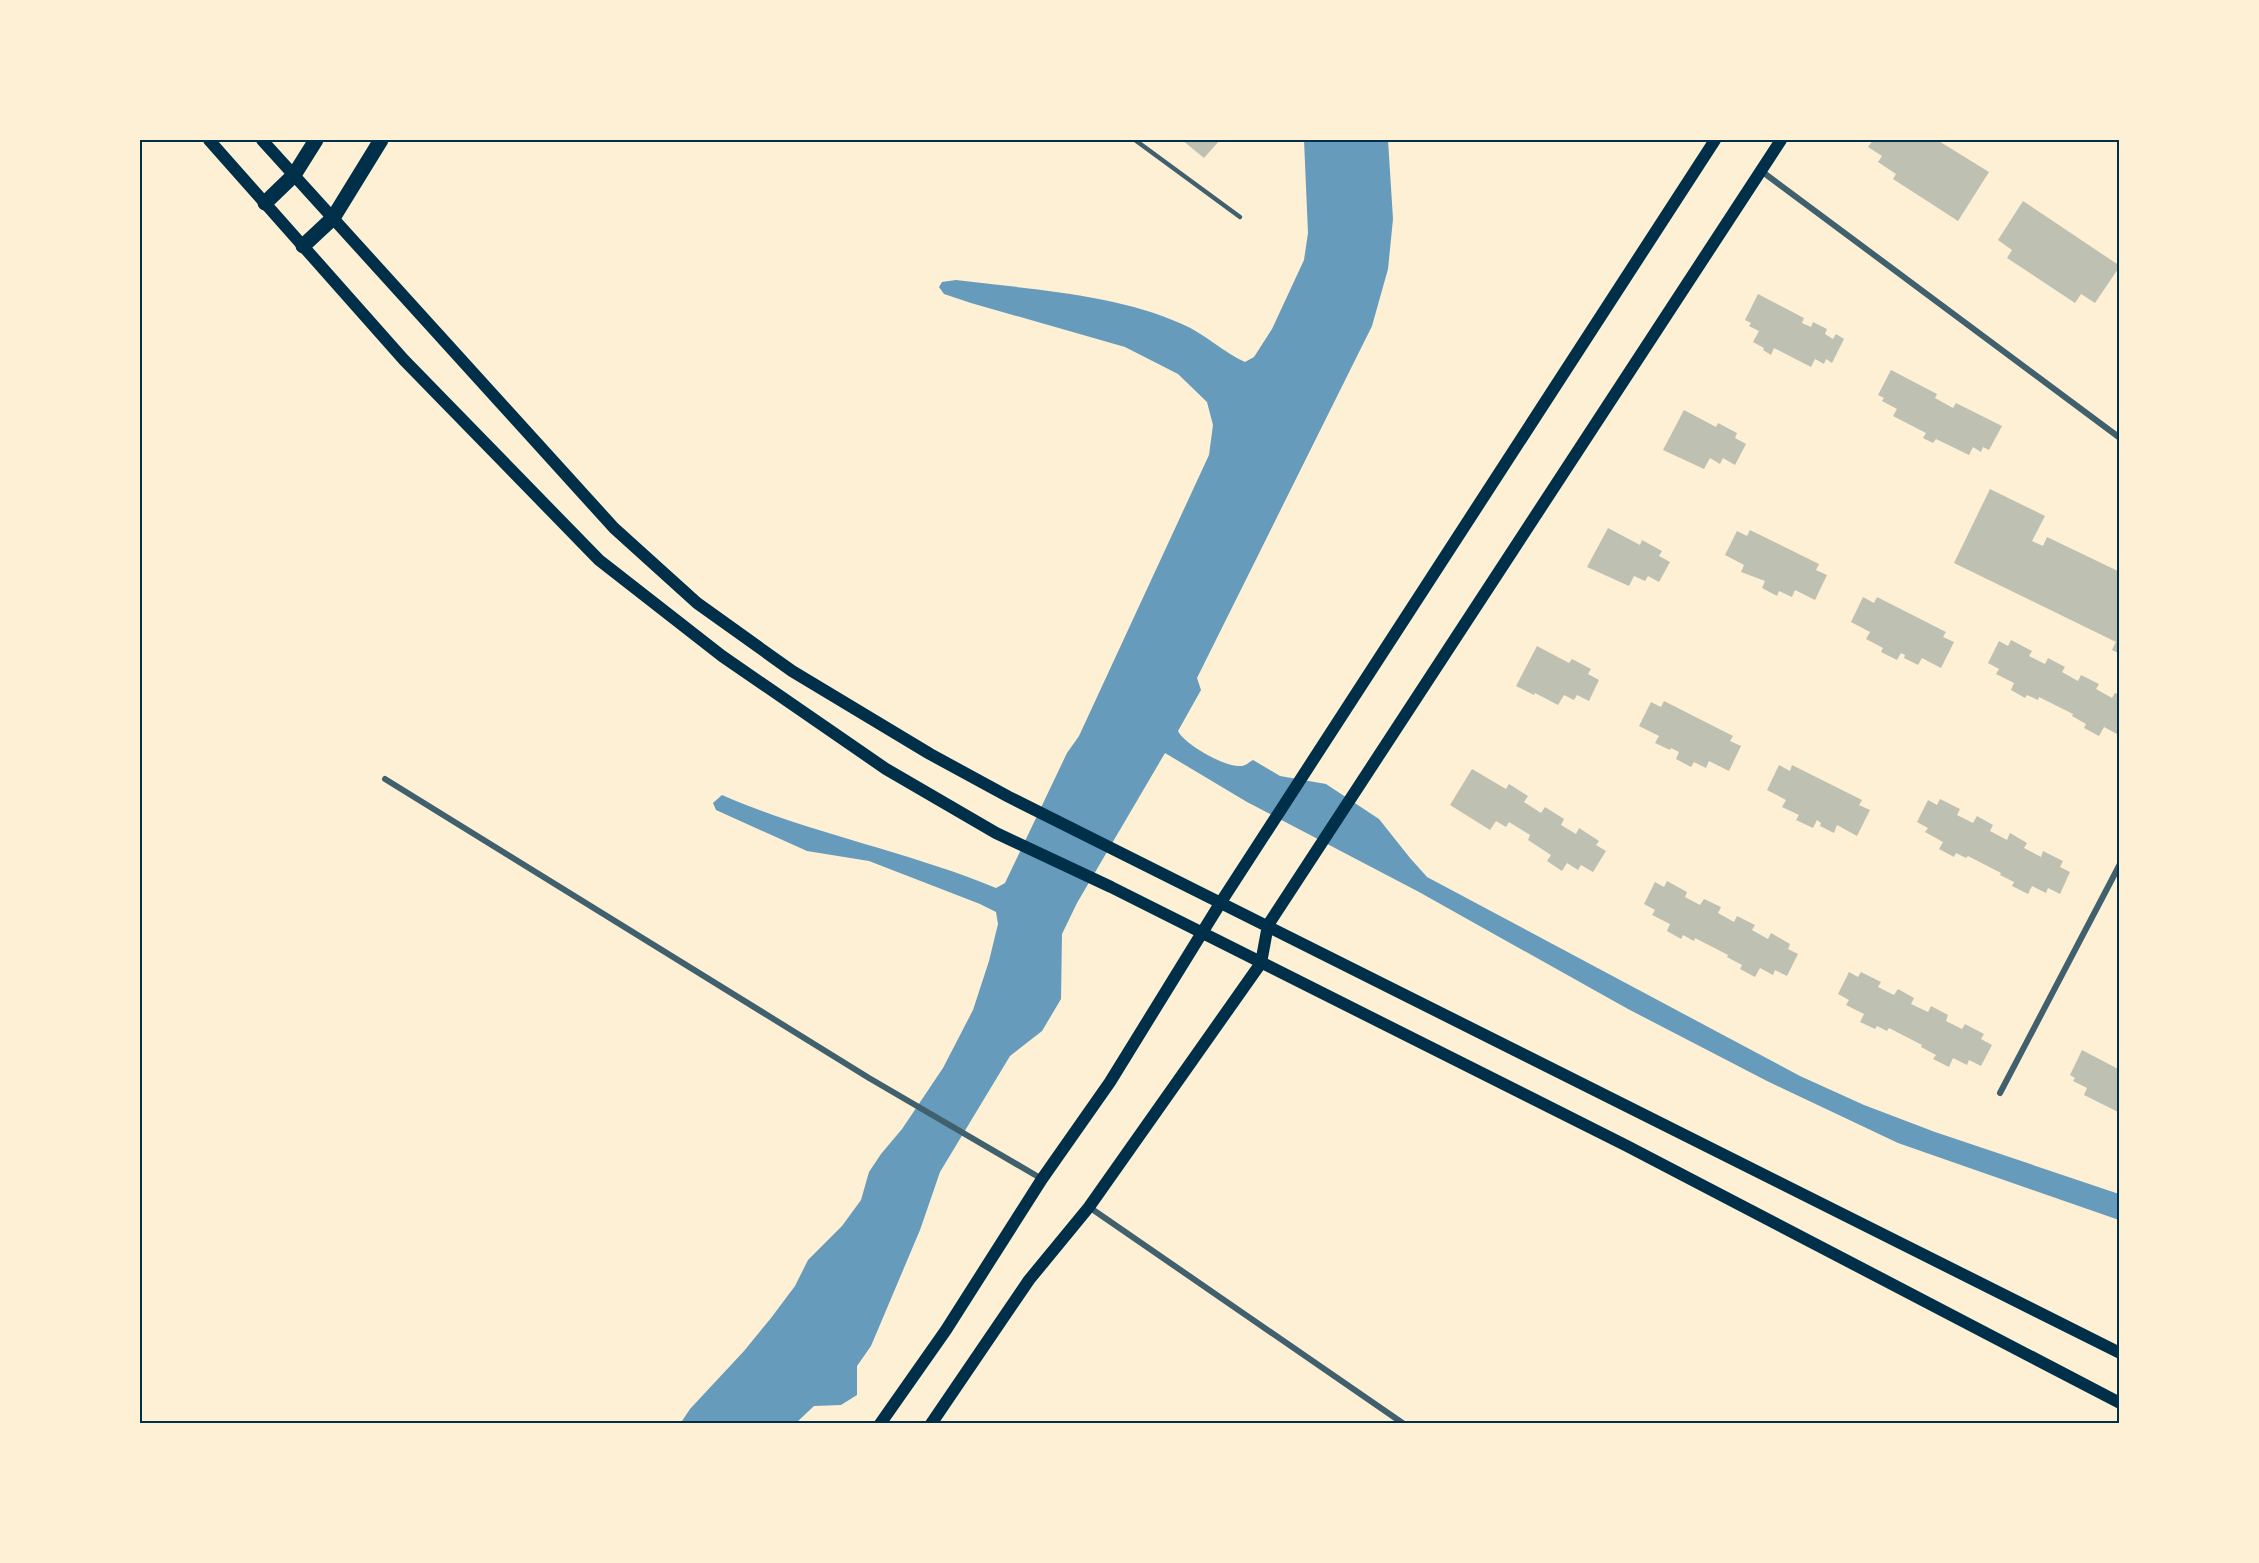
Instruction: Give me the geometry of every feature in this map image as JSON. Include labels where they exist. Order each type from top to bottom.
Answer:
[{"type":"main road","points":[[209,140],[404,360],[599,560],[722,656],[866,756],[996,833],[1111,887],[1627,1146],[2120,1403]]},
{"type":"main road","points":[[262,140],[614,528],[697,603],[792,671],[930,754],[1009,797],[2120,1353]]},
{"type":"main road","points":[[265,202],[294,176],[316,140]]},
{"type":"main road","points":[[303,246],[333,218],[381,140]]},
{"type":"main road","points":[[880,1424],[946,1329],[1042,1179],[1110,1082],[1221,902],[1715,140]]},
{"type":"main road","points":[[931,1424],[1029,1280],[1089,1207],[1261,963],[1268,925],[1780,140]]},
{"type":"street","points":[[1760,171],[2120,438]]},
{"type":"street","points":[[385,779],[869,1078],[1042,1179]]},
{"type":"street","points":[[2000,1093],[2120,864]]},
{"type":"street","points":[[1089,1207],[1404,1424]]},
{"type":"lane","points":[[1135,140],[1240,217]]},
{"type":"water","points":[[1304,140],[1388,140],[1393,219],[1388,269],[1372,326],[1197,678],[1201,690],[1178,731],[1182,737],[1225,763],[1242,766],[1253,760],[1280,776],[1326,784],[1379,819],[1427,877],[1800,1076],[1864,1105],[1935,1132],[2119,1194],[2119,1220],[1898,1143],[1767,1081],[1628,1009],[1419,892],[1247,802],[1165,753],[1077,903],[1062,934],[1061,999],[1042,1031],[1010,1056],[940,1172],[920,1230],[871,1346],[857,1366],[857,1395],[841,1405],[814,1406],[796,1423],[680,1424],[690,1409],[771,1318],[795,1286],[808,1260],[842,1226],[861,1200],[869,1172],[902,1129],[943,1068],[973,1010],[998,924],[996,912],[980,904],[869,861],[807,851],[716,810],[713,803],[722,795],[790,821],[928,863],[996,888],[1005,883],[1067,753],[1079,736],[1209,455],[1213,425],[1207,402],[1178,374],[1125,347],[971,303],[944,294],[939,287],[942,282],[956,280],[1101,299],[1157,314],[1182,324],[1245,362],[1254,357],[1272,329],[1304,260],[1308,233]]},
{"type":"building","points":[[1182,140],[1220,140],[1204,158]]},
{"type":"building","points":[[1873,140],[1937,140],[1989,172],[1958,221],[1893,179],[1896,174],[1878,162],[1882,156],[1868,147]]},
{"type":"building","points":[[2023,201],[2120,266],[2095,303],[2081,294],[2075,303],[2007,258],[2012,250],[1998,240]]},
{"type":"building","points":[[1758,294],[1804,318],[1802,323],[1811,327],[1813,322],[1827,329],[1825,334],[1833,339],[1836,334],[1844,339],[1832,363],[1826,359],[1824,364],[1815,359],[1811,367],[1774,348],[1771,355],[1753,342],[1759,331],[1749,326],[1751,323],[1745,320]]},
{"type":"building","points":[[1891,370],[1937,394],[1935,398],[1953,408],[1956,403],[2002,426],[1989,450],[1983,447],[1981,452],[1973,447],[1969,455],[1936,439],[1933,443],[1923,438],[1926,433],[1893,416],[1897,409],[1882,401],[1884,398],[1878,395]]},
{"type":"building","points":[[1684,410],[1716,427],[1718,423],[1737,433],[1735,438],[1746,444],[1735,465],[1723,458],[1720,464],[1710,458],[1704,469],[1663,450]]},
{"type":"building","points":[[1990,489],[2045,516],[2032,541],[2043,546],[2047,537],[2120,572],[2120,654],[2112,650],[2116,642],[1954,563]]},
{"type":"building","points":[[1608,528],[1640,545],[1642,540],[1662,551],[1659,556],[1670,562],[1659,582],[1648,576],[1645,581],[1634,576],[1629,586],[1587,567]]},
{"type":"building","points":[[1750,530],[1819,564],[1816,570],[1827,575],[1815,600],[1795,590],[1792,597],[1779,591],[1777,596],[1762,588],[1765,581],[1741,572],[1744,565],[1725,555],[1737,531],[1747,536]]},
{"type":"building","points":[[1863,597],[1874,603],[1877,597],[1946,632],[1943,637],[1954,642],[1941,668],[1922,658],[1918,665],[1904,658],[1905,655],[1901,653],[1897,660],[1881,652],[1883,648],[1866,639],[1870,632],[1851,622]]},
{"type":"building","points":[[2011,640],[2032,651],[2029,656],[2045,664],[2048,658],[2065,667],[2062,672],[2078,681],[2081,675],[2099,684],[2096,689],[2112,698],[2115,693],[2120,695],[2120,730],[2117,734],[2104,727],[2099,736],[2084,728],[2086,724],[2072,716],[2073,714],[2039,697],[2038,700],[2027,695],[2025,698],[2011,690],[2014,683],[1996,674],[1999,669],[1988,663],[1999,641],[2008,646]]},
{"type":"building","points":[[1537,646],[1569,663],[1572,659],[1591,669],[1588,674],[1599,680],[1589,701],[1577,695],[1574,700],[1564,695],[1558,705],[1516,686]]},
{"type":"building","points":[[1664,701],[1733,736],[1730,741],[1741,746],[1729,771],[1709,761],[1706,768],[1694,762],[1691,767],[1676,759],[1679,752],[1655,743],[1659,736],[1639,726],[1651,702],[1661,707]]},
{"type":"building","points":[[1779,765],[1790,771],[1792,765],[1862,800],[1859,805],[1870,810],[1857,836],[1837,825],[1834,833],[1820,826],[1821,823],[1817,820],[1813,828],[1796,820],[1799,815],[1782,807],[1786,800],[1767,790]]},
{"type":"building","points":[[1472,769],[1506,789],[1509,784],[1528,796],[1524,802],[1541,813],[1545,807],[1564,819],[1561,825],[1576,834],[1579,828],[1599,841],[1596,845],[1606,851],[1593,872],[1581,865],[1578,870],[1567,863],[1562,871],[1547,861],[1551,855],[1528,840],[1530,835],[1509,822],[1506,827],[1496,821],[1490,830],[1450,805]]},
{"type":"building","points":[[1940,799],[1960,809],[1957,815],[1973,823],[1977,816],[1993,825],[1990,831],[2007,840],[2010,833],[2027,843],[2024,848],[2041,857],[2043,851],[2063,861],[2060,867],[2070,872],[2060,894],[2048,888],[2046,893],[2032,886],[2028,894],[2012,886],[2014,882],[2000,875],[2001,873],[1968,856],[1966,858],[1956,853],[1954,857],[1939,849],[1943,842],[1925,832],[1928,828],[1917,822],[1928,800],[1937,805]]},
{"type":"building","points":[[1667,881],[1687,892],[1685,897],[1700,905],[1704,899],[1721,907],[1718,913],[1734,922],[1737,916],[1755,925],[1752,930],[1768,939],[1771,933],[1790,944],[1788,949],[1798,954],[1787,976],[1775,970],[1773,975],[1760,968],[1755,977],[1740,969],[1742,965],[1727,957],[1728,955],[1695,938],[1694,941],[1683,935],[1681,939],[1667,931],[1670,924],[1652,915],[1655,910],[1644,904],[1655,882],[1664,887]]},
{"type":"building","points":[[1849,972],[1858,977],[1861,972],[1881,982],[1878,987],[1894,995],[1898,989],[1914,998],[1911,1004],[1928,1012],[1931,1006],[1948,1015],[1946,1021],[1962,1029],[1965,1024],[1984,1034],[1981,1039],[1992,1045],[1981,1066],[1969,1060],[1967,1065],[1953,1058],[1949,1067],[1933,1059],[1936,1055],[1921,1047],[1922,1045],[1889,1028],[1887,1031],[1877,1026],[1875,1029],[1860,1022],[1864,1014],[1846,1005],[1849,1000],[1838,994]]},
{"type":"building","points":[[2082,1050],[2120,1070],[2120,1113],[2084,1095],[2087,1088],[2073,1081],[2075,1078],[2070,1075]]}]
